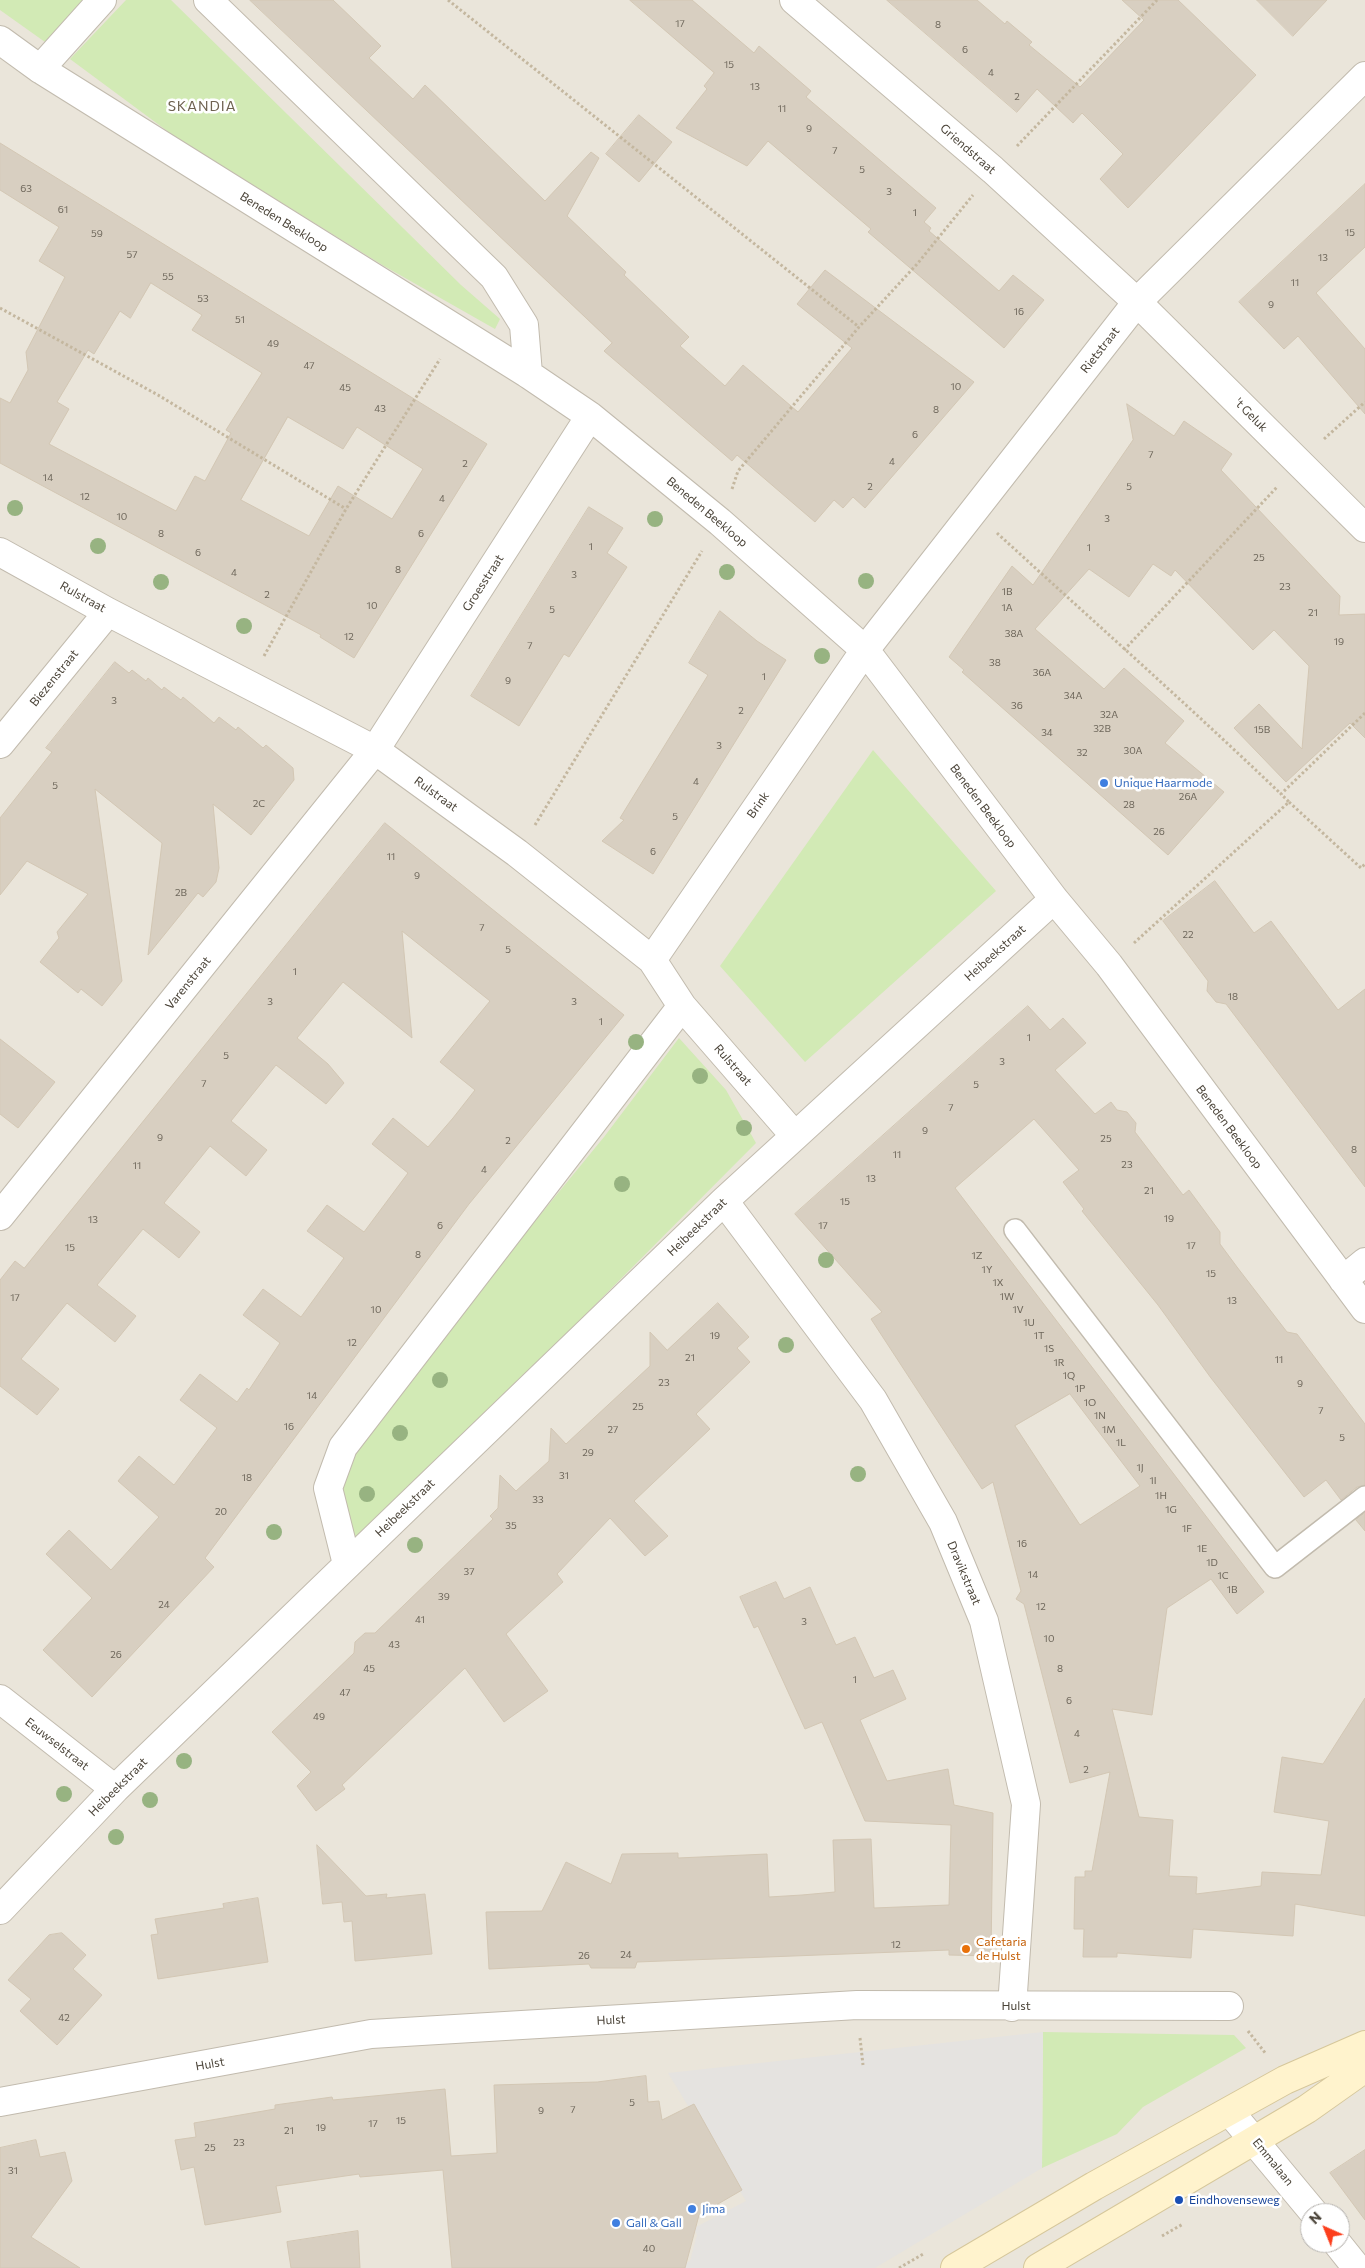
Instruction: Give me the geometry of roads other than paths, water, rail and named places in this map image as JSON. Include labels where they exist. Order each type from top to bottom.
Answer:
[{"type":"main road","points":[[955,2268],[1094,2186],[1285,2080],[1365,2045]]},
{"type":"main road","points":[[1038,2268],[1307,2109],[1365,2068]]},
{"type":"street","points":[[40,70],[102,0]]},
{"type":"street","points":[[208,0],[494,277],[524,325],[528,374]]},
{"type":"street","name":"Griendstraat","points":[[794,0],[993,170],[1137,302]]},
{"type":"street","name":"Beneden Beekloop","points":[[0,40],[40,70],[528,374],[590,416],[720,522],[865,650],[1054,899],[1109,965],[1365,1309]]},
{"type":"street","name":"Rietstraat","points":[[865,650],[975,512],[1137,302],[1365,76]]},
{"type":"street","name":"'t Geluk","points":[[1137,302],[1365,528]]},
{"type":"street","name":"Groesstraat","points":[[376,750],[590,416]]},
{"type":"street","name":"Rulstraat","points":[[0,552],[108,612],[376,750],[517,853],[652,960],[682,1006],[795,1136]]},
{"type":"street","name":"Biezenstraat","points":[[0,744],[108,612]]},
{"type":"street","name":"Brink","points":[[652,960],[865,650]]},
{"type":"street","name":"Varenstraat","points":[[2,1211],[376,750]]},
{"type":"street","name":"Heibeekstraat","points":[[0,1910],[115,1789],[724,1201],[1054,899]]},
{"type":"street","points":[[347,1564],[328,1488],[343,1447],[682,1006]]},
{"type":"street","name":"Dravikstraat","points":[[724,1201],[873,1400],[943,1522],[984,1621],[1026,1804],[1012,2007]]},
{"type":"street","points":[[1343,1280],[1365,1262]]},
{"type":"street","name":"Eeuwselstraat","points":[[0,1698],[115,1789]]},
{"type":"street","name":"Hulst","points":[[0,2102],[371,2034],[857,2004],[1012,2007],[1229,2006]]},
{"type":"street","name":"Emmalaan","points":[[1230,2112],[1306,2203]]},
{"type":"street","points":[[1345,2253],[1357,2268]]},
{"type":"lane","points":[[1015,1230],[1276,1567],[1365,1497]]},
{"type":"place","name":"Unique Haarmode","points":[[1104,783]]},
{"type":"place","name":"Cafetaria de Hulst","points":[[966,1949]]},
{"type":"place","name":"Eindhovenseweg","points":[[1179,2200]]},
{"type":"place","name":"Jima","points":[[692,2209]]},
{"type":"place","name":"Gall & Gall","points":[[616,2223]]},
{"type":"district","name":"SKANDIA","points":[[202,106]]}]
